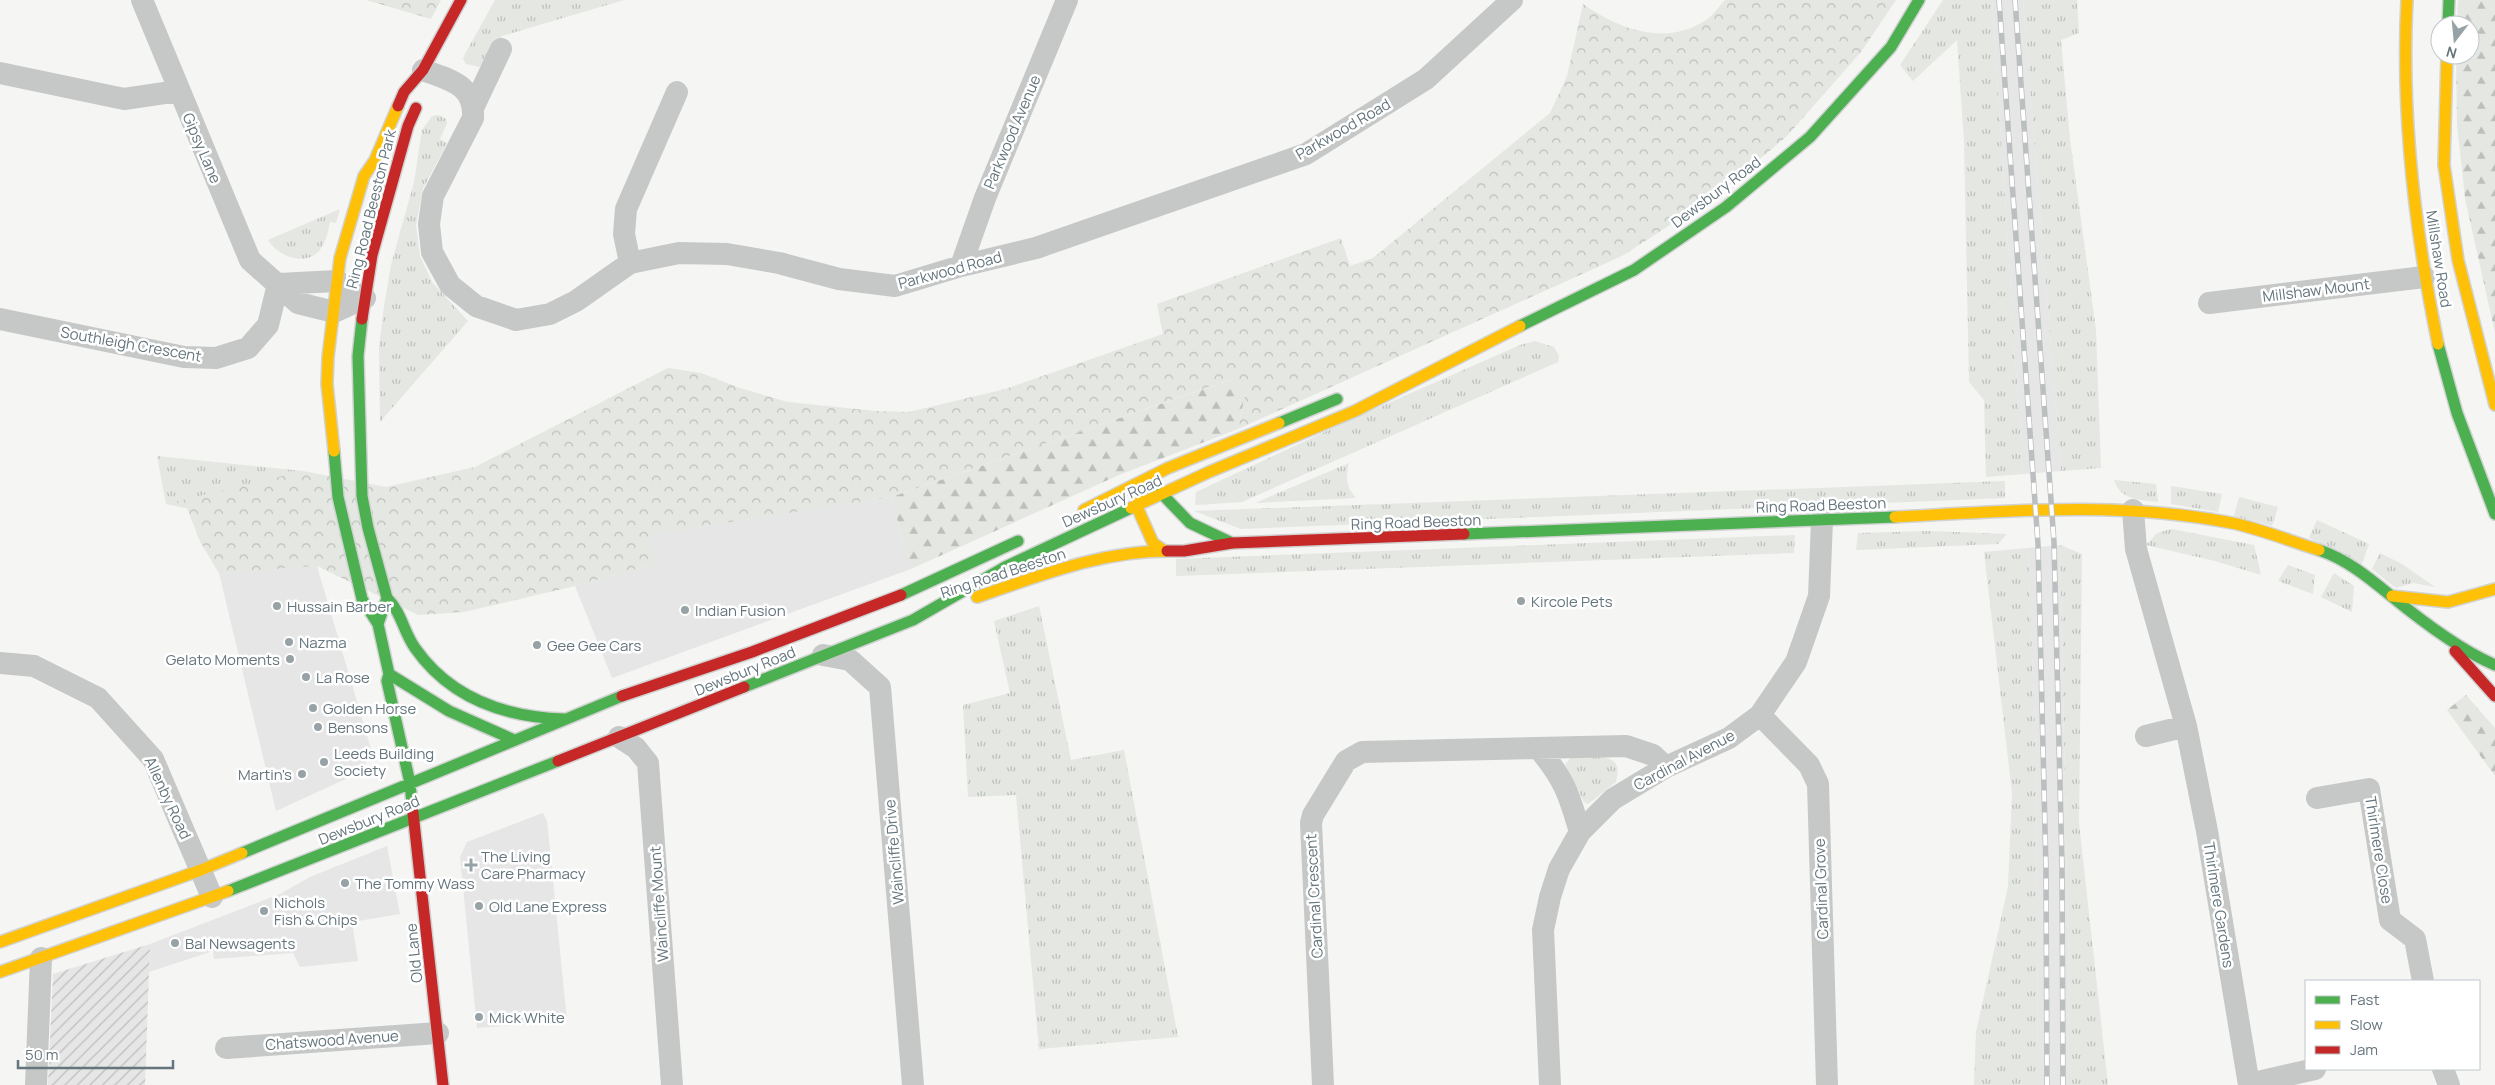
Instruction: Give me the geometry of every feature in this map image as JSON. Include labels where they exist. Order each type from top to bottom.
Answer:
[{"type":"main road","name":"Ring Road Beeston Park","points":[[414,818],[410,783],[386,681],[389,674],[378,624],[362,599],[338,497],[327,384],[340,258],[364,176],[375,160],[404,92],[423,70],[461,0]]},
{"type":"main road","name":"Dewsbury Road","points":[[0,972],[212,897],[619,738],[913,620],[1005,567],[1209,472],[1354,411],[1479,346],[1634,270],[1726,206],[1810,137],[1891,47],[1919,0]]},
{"type":"main road","name":"Millshaw Road","points":[[2408,0],[2404,37],[2412,186],[2424,278],[2447,379],[2462,427],[2495,514]]},
{"type":"main road","points":[[2448,15],[2449,0]]},
{"type":"main road","name":"Millshaw Road","points":[[2447,65],[2444,165],[2458,260],[2495,404]]},
{"type":"main road","name":"Ring Road Beeston Park","points":[[387,598],[368,528],[362,496],[358,364],[364,298],[372,255],[408,126],[418,102],[423,70]]},
{"type":"main road","name":"Dewsbury Road","points":[[1397,377],[1479,346]]},
{"type":"main road","name":"Dewsbury Road","points":[[1070,517],[1140,484],[1176,464],[1277,421],[1351,394]]},
{"type":"main road","points":[[1140,484],[1137,507],[1154,543],[1163,550]]},
{"type":"main road","name":"Ring Road Beeston","points":[[1140,484],[1163,495],[1190,523],[1232,543]]},
{"type":"main road","name":"Ring Road Beeston","points":[[913,620],[1055,570],[1125,554],[1163,550],[1184,551],[1232,543],[1822,520],[2074,508],[2133,510],[2233,523],[2324,552],[2367,575],[2391,596],[2445,635],[2483,660],[2495,665]]},
{"type":"main road","name":"Dewsbury Road","points":[[0,942],[201,870],[297,832],[512,740],[614,699],[785,639],[916,589],[1026,537]]},
{"type":"main road","points":[[2391,596],[2448,602],[2495,589]]},
{"type":"main road","points":[[378,624],[387,598],[399,611],[405,630],[422,658],[456,691],[519,717],[564,719]]},
{"type":"main road","points":[[2445,635],[2459,659],[2495,696]]},
{"type":"main road","points":[[389,674],[429,702],[469,723],[534,748]]},
{"type":"main road","points":[[549,753],[564,758]]},
{"type":"main road","name":"Old Lane","points":[[414,818],[443,1085]]},
{"type":"street","name":"Gipsy Lane","points":[[142,0],[178,91],[250,260],[298,303],[334,312]]},
{"type":"street","name":"Parkwood Avenue","points":[[961,266],[985,198],[1067,0]]},
{"type":"street","name":"Parkwood Road","points":[[501,48],[473,108],[473,118],[433,196],[428,224],[432,252],[450,285],[476,306],[516,320],[550,314],[576,301],[630,263],[679,253],[727,254],[779,263],[839,279],[895,286],[961,266],[1036,248],[1306,154],[1426,79],[1512,0]]},
{"type":"street","points":[[423,70],[455,82],[469,93],[473,108]]},
{"type":"street","points":[[0,73],[124,99],[178,91]]},
{"type":"street","points":[[630,263],[624,234],[626,209],[677,92]]},
{"type":"street","name":"Millshaw Mount","points":[[2209,303],[2424,278]]},
{"type":"street","points":[[278,284],[337,281],[364,298]]},
{"type":"street","name":"Southleigh Crescent","points":[[0,320],[184,356],[216,358],[248,348],[268,325],[278,284]]},
{"type":"street","points":[[334,312],[364,298]]},
{"type":"street","name":"Thirlmere Gardens","points":[[2133,510],[2136,548],[2186,726],[2207,831],[2249,1084]]},
{"type":"street","name":"Cardinal Avenue","points":[[1550,1085],[1543,930],[1550,897],[1559,869],[1580,832],[1613,800],[1666,767],[1729,738],[1760,715],[1796,662],[1820,596],[1822,520]]},
{"type":"street","name":"Waincliffe Drive","points":[[823,655],[850,660],[880,687],[913,1085]]},
{"type":"street","name":"Allenby Road","points":[[0,662],[34,666],[98,698],[153,759],[212,897]]},
{"type":"street","name":"Cardinal Grove","points":[[1760,715],[1809,765],[1818,784],[1827,1085]]},
{"type":"street","points":[[2146,736],[2186,726]]},
{"type":"street","name":"Waincliffe Mount","points":[[619,738],[636,748],[648,763],[672,1085]]},
{"type":"street","name":"Cardinal Crescent","points":[[1323,1085],[1311,823],[1313,815],[1346,761],[1362,752],[1626,746],[1653,755],[1666,767]]},
{"type":"street","points":[[1539,749],[1556,768],[1567,788],[1580,832]]},
{"type":"street","name":"Thirlmere Close","points":[[2317,798],[2370,789],[2390,920],[2415,939],[2423,980]]},
{"type":"street","points":[[36,1085],[41,958]]},
{"type":"street","name":"Chatswood Avenue","points":[[226,1048],[438,1033]]},
{"type":"street","points":[[2249,1084],[2311,1070]]},
{"type":"street","points":[[2444,1070],[2449,1085]]},
{"type":"shaded area","points":[[1992,0],[2023,0],[2061,471],[2023,474]]},
{"type":"shaded area","points":[[891,497],[911,569],[612,678],[575,586],[655,564],[647,535]]},
{"type":"shaded area","points":[[2060,545],[2069,978],[2068,1085],[2038,1085],[2036,754],[2028,548]]},
{"type":"shaded area","points":[[317,566],[371,749],[363,771],[276,811],[219,573]]},
{"type":"shaded area","points":[[543,813],[547,821],[567,1021],[477,1028],[460,857],[467,842]]},
{"type":"shaded area","points":[[387,846],[400,914],[352,922],[358,961],[300,967],[293,953],[214,959],[213,951],[149,972],[150,944],[280,894],[310,877]]},
{"type":"shaded area","points":[[150,944],[145,1085],[48,1085],[53,974]]},
{"type":"green space","points":[[366,0],[441,0],[431,19]]},
{"type":"green space","points":[[495,0],[624,0],[502,36],[489,62],[479,67],[466,64],[463,59],[465,54]]},
{"type":"green space","points":[[1725,0],[1896,0],[1861,52],[1787,136],[1721,192],[1622,256],[1238,429],[1245,396],[1229,380],[891,497],[648,535],[655,564],[575,586],[464,612],[418,615],[317,566],[219,573],[201,543],[187,508],[166,504],[303,471],[386,487],[475,467],[668,368],[701,373],[740,388],[788,402],[876,411],[909,412],[1005,389],[1163,334],[1157,304],[1341,238],[1350,266],[1373,258],[1550,113],[1567,76],[1583,4],[1612,21],[1627,27],[1643,32],[1659,33],[1675,32],[1690,28],[1709,18]]},
{"type":"green space","points":[[1943,0],[1992,0],[2023,474],[1986,477],[1984,400],[1969,382],[1964,141],[1957,40],[1913,81],[1900,65]]},
{"type":"green space","points":[[2023,0],[2077,0],[2079,33],[2061,40],[2070,139],[2096,330],[2101,468],[2061,471]]},
{"type":"green space","points":[[2458,0],[2495,0],[2495,333],[2465,198],[2457,124],[2456,65],[2480,65],[2480,15],[2457,15]]},
{"type":"green space","points":[[438,115],[446,119],[447,123],[440,139],[447,143],[423,189],[416,225],[420,256],[432,282],[468,321],[380,422],[379,347],[391,265],[414,182],[422,130],[432,116]]},
{"type":"green space","points":[[340,209],[336,223],[330,222],[323,245],[313,256],[299,259],[292,258],[278,251],[268,240]]},
{"type":"green space","points":[[1535,341],[1554,347],[1559,356],[1558,362],[1242,502],[1195,505],[1196,492],[1350,420],[1520,345]]},
{"type":"green space","points":[[1230,380],[1245,396],[1238,429],[1119,475],[911,569],[891,497]]},
{"type":"green space","points":[[157,456],[303,471],[317,566],[219,573],[201,543],[187,508],[166,504]]},
{"type":"green space","points":[[1349,463],[1347,481],[1356,498],[1255,503]]},
{"type":"green space","points":[[2114,480],[2156,484],[2158,502],[2132,498],[2126,495],[2117,487]]},
{"type":"green space","points":[[2005,481],[2005,498],[1241,529],[1194,511]]},
{"type":"green space","points":[[2171,486],[2222,494],[2218,512],[2171,504]]},
{"type":"green space","points":[[2239,497],[2278,507],[2272,526],[2234,516]]},
{"type":"green space","points":[[2317,520],[2369,544],[2362,564],[2309,538]]},
{"type":"green space","points":[[2171,529],[2254,545],[2261,575],[2215,561],[2146,545],[2157,533]]},
{"type":"green space","points":[[1929,531],[2007,534],[1998,544],[1856,550],[1858,533]]},
{"type":"green space","points":[[1795,535],[1794,553],[1176,576],[1176,559]]},
{"type":"green space","points":[[2060,545],[2082,554],[2079,823],[2108,1085],[2068,1085],[2069,978]]},
{"type":"green space","points":[[2028,548],[2036,754],[2038,1085],[1974,1085],[1976,1032],[2008,887],[2012,793],[1984,552]]},
{"type":"green space","points":[[2380,553],[2402,564],[2435,587],[2413,583],[2396,588],[2372,569]]},
{"type":"green space","points":[[2288,565],[2315,575],[2313,594],[2278,581]]},
{"type":"green space","points":[[2334,573],[2354,586],[2352,612],[2321,597]]},
{"type":"green space","points":[[1039,606],[1071,760],[1124,750],[1178,1037],[1039,1049],[1016,795],[968,797],[963,705],[1010,693],[994,621]]},
{"type":"green space","points":[[2466,695],[2495,728],[2495,776],[2447,710]]},
{"type":"green space","points":[[1604,757],[1613,761],[1617,766],[1616,782],[1588,804],[1584,802],[1565,765],[1570,758]]},
{"type":"railway","points":[[1999,0],[2038,544],[2046,869],[2047,1085]]},
{"type":"railway","points":[[2015,0],[2054,542],[2062,866],[2063,1085]]},
{"type":"traffic: fast","points":[[1520,326],[1634,270],[1726,207],[1810,137],[1891,47],[1919,0]]},
{"type":"traffic: fast","points":[[2448,15],[2449,0]]},
{"type":"traffic: fast","points":[[362,319],[358,356],[362,496],[368,528],[387,598],[378,624]]},
{"type":"traffic: fast","points":[[2438,344],[2457,413],[2495,514]]},
{"type":"traffic: fast","points":[[1279,423],[1337,399]]},
{"type":"traffic: fast","points":[[334,451],[338,497],[362,599],[378,624],[389,674],[387,681],[410,783],[412,804]]},
{"type":"traffic: fast","points":[[1149,486],[1163,495],[1190,523],[1232,543]]},
{"type":"traffic: fast","points":[[744,687],[913,620],[1005,567],[1131,508]]},
{"type":"traffic: fast","points":[[1464,534],[1895,517]]},
{"type":"traffic: fast","points":[[901,595],[1018,541]]},
{"type":"traffic: fast","points":[[2319,550],[2338,558],[2356,569],[2441,633],[2495,665]]},
{"type":"traffic: fast","points":[[387,598],[396,610],[415,648],[445,680],[462,692],[480,702],[500,709],[521,714],[564,719]]},
{"type":"traffic: fast","points":[[389,674],[449,711],[512,739]]},
{"type":"traffic: fast","points":[[242,853],[622,696]]},
{"type":"traffic: fast","points":[[228,891],[558,761]]},
{"type":"traffic: slow","points":[[2407,0],[2406,86],[2408,129],[2417,216],[2438,344]]},
{"type":"traffic: slow","points":[[2447,65],[2444,165],[2458,260],[2495,405]]},
{"type":"traffic: slow","points":[[334,451],[327,384],[328,357],[340,258],[364,176],[375,160],[398,106]]},
{"type":"traffic: slow","points":[[1131,508],[1209,472],[1355,411],[1520,326]]},
{"type":"traffic: slow","points":[[1084,510],[1168,468],[1279,423]]},
{"type":"traffic: slow","points":[[1140,488],[1137,507],[1153,543],[1163,550]]},
{"type":"traffic: slow","points":[[1895,517],[2022,510],[2148,512],[2232,523],[2319,550]]},
{"type":"traffic: slow","points":[[977,597],[1047,573],[1094,560],[1142,552],[1167,551]]},
{"type":"traffic: slow","points":[[2392,596],[2448,602],[2495,589]]},
{"type":"traffic: slow","points":[[0,942],[201,870],[242,853]]},
{"type":"traffic: slow","points":[[0,972],[228,891]]},
{"type":"traffic: jam","points":[[398,106],[404,92],[423,70],[461,0]]},
{"type":"traffic: jam","points":[[362,319],[372,255],[408,126],[416,108]]},
{"type":"traffic: jam","points":[[1167,551],[1184,551],[1232,543],[1464,534]]},
{"type":"traffic: jam","points":[[622,696],[752,652],[901,595]]},
{"type":"traffic: jam","points":[[2455,651],[2495,696]]},
{"type":"traffic: jam","points":[[558,761],[744,687]]},
{"type":"traffic: jam","points":[[412,804],[443,1085]]},
{"type":"place","name":"Kircole Pets","points":[[1521,601]]},
{"type":"place","name":"Hussain Barber","points":[[277,606]]},
{"type":"place","name":"Indian Fusion","points":[[685,610]]},
{"type":"place","name":"Nazma","points":[[289,642]]},
{"type":"place","name":"Gee Gee Cars","points":[[537,645]]},
{"type":"place","name":"Gelato Moments","points":[[290,659]]},
{"type":"place","name":"La Rose","points":[[306,677]]},
{"type":"place","name":"Golden Horse","points":[[313,708]]},
{"type":"place","name":"Bensons","points":[[318,727]]},
{"type":"place","name":"Leeds Building Society","points":[[324,762]]},
{"type":"place","name":"Martin's","points":[[302,774]]},
{"type":"place","name":"The Living Care Pharmacy","points":[[471,865]]},
{"type":"place","name":"The Tommy Wass","points":[[345,883]]},
{"type":"place","name":"Old Lane Express","points":[[479,906]]},
{"type":"place","name":"Nichols Fish & Chips","points":[[264,911]]},
{"type":"place","name":"Bal Newsagents","points":[[175,943]]},
{"type":"place","name":"Mick White","points":[[479,1017]]}]
